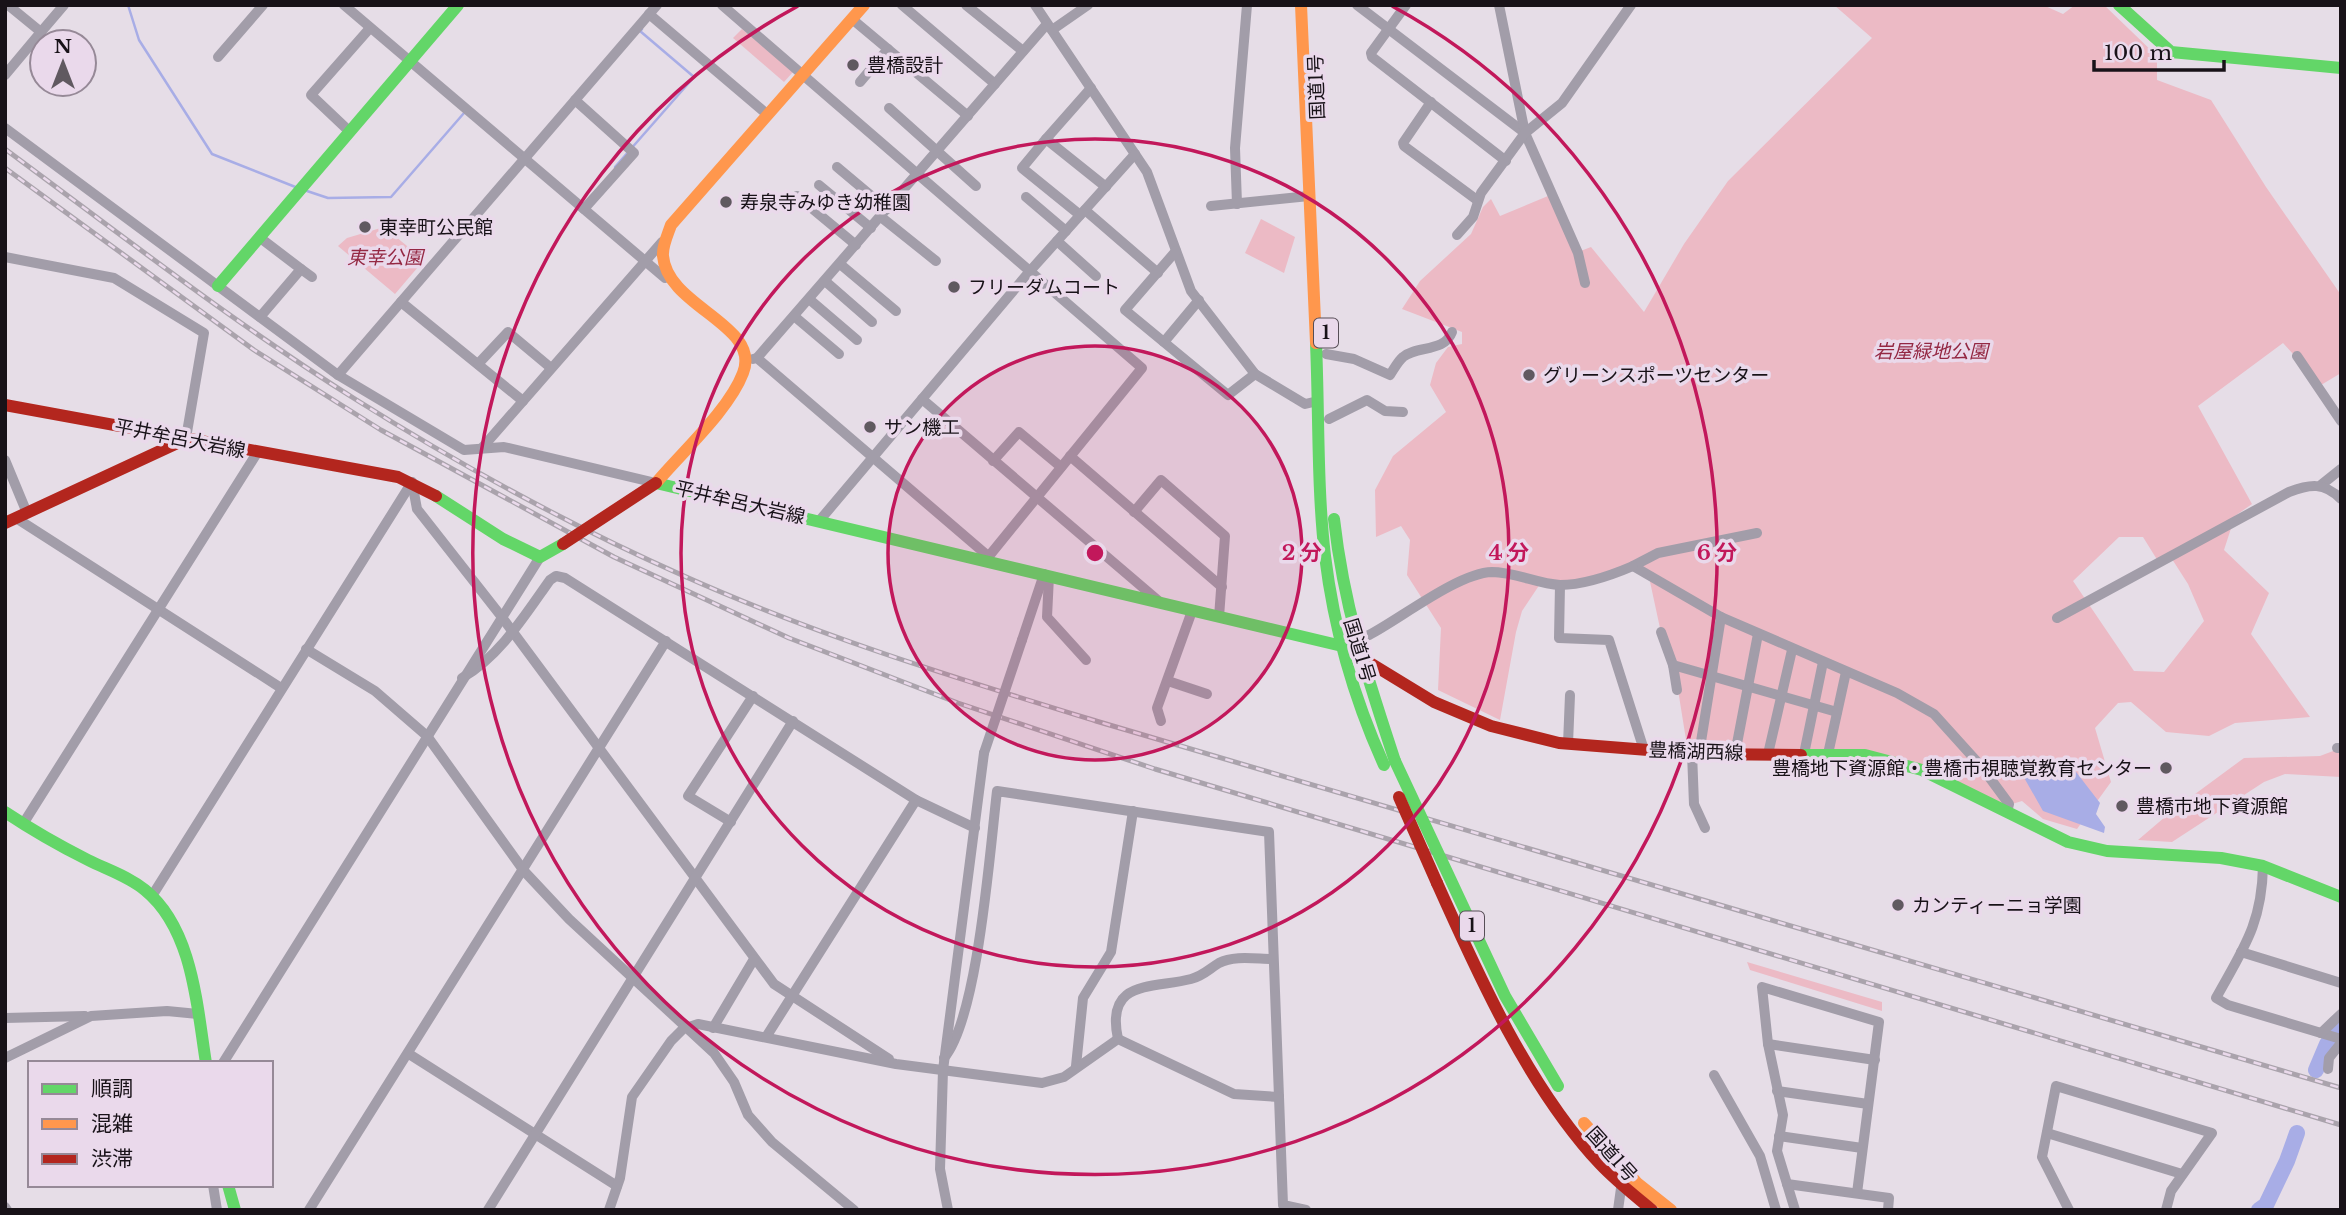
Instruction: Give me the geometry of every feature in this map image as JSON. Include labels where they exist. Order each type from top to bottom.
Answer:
[{"type":"main road","points":[[218,286],[458,5]]},
{"type":"main road","points":[[656,483],[732,391],[751,359],[735,335],[665,278],[661,261],[662,242],[670,225],[864,5]]},
{"type":"main road","name":"国道1号","points":[[1301,5],[1325,555],[1342,646],[1360,712],[1390,763],[1505,996],[1594,1157],[1652,1210]]},
{"type":"main road","name":"国道1号","points":[[1312,5],[1332,500],[1341,581],[1390,763]]},
{"type":"main road","points":[[2119,5],[2171,52],[2341,68]]},
{"type":"main road","name":"平井牟呂大岩線","points":[[5,405],[398,477],[432,491],[522,550],[540,557],[656,483],[986,559],[1342,646]]},
{"type":"main road","points":[[16,518],[186,439]]},
{"type":"main road","name":"豊橋湖西線","points":[[1342,646],[1434,702],[1491,726],[1568,744],[1644,750],[1696,754],[1865,755],[1922,770],[2068,842],[2107,850],[2221,859],[2263,866],[2341,897]]},
{"type":"main road","points":[[5,812],[133,882],[152,896],[177,939],[191,975],[206,1061]]},
{"type":"main road","name":"国道1号","points":[[1578,1114],[1599,1143],[1626,1171],[1671,1210]]},
{"type":"main road","points":[[229,1187],[235,1210]]},
{"type":"street","points":[[8,5],[36,28]]},
{"type":"street","points":[[44,28],[64,5]]},
{"type":"street","points":[[218,57],[263,5]]},
{"type":"street","points":[[344,5],[665,278]]},
{"type":"street","points":[[902,5],[995,84]]},
{"type":"street","points":[[966,5],[1023,51]]},
{"type":"street","points":[[1035,5],[1147,172],[1191,291],[1232,348],[1255,374],[1305,404],[1318,401]]},
{"type":"street","points":[[724,6],[802,76],[917,175],[1030,271],[1142,368],[986,559],[873,457],[751,359],[825,281],[840,264],[856,245],[871,228],[917,175],[937,152],[968,116],[1023,51],[1050,27],[1088,5]]},
{"type":"street","points":[[1237,204],[1235,148],[1247,5]]},
{"type":"street","points":[[1357,5],[1525,133]]},
{"type":"street","points":[[1406,5],[1371,53],[1372,57],[1506,160]]},
{"type":"street","points":[[1499,5],[1525,133],[1578,253],[1585,284]]},
{"type":"street","points":[[1457,236],[1473,217],[1477,200],[1525,133],[1562,103],[1631,5]]},
{"type":"street","points":[[338,374],[653,9],[768,115]]},
{"type":"street","points":[[852,19],[968,116]]},
{"type":"street","points":[[349,131],[311,95],[370,27]]},
{"type":"street","points":[[5,75],[28,48]]},
{"type":"street","points":[[860,82],[888,49]]},
{"type":"street","points":[[1091,88],[1022,168],[1083,212],[1158,273]]},
{"type":"street","points":[[575,100],[634,153],[584,209]]},
{"type":"street","points":[[1430,102],[1403,143],[1404,146],[1477,200]]},
{"type":"street","points":[[889,107],[976,186]]},
{"type":"street","points":[[5,128],[338,374],[464,450],[504,447],[656,483]]},
{"type":"street","points":[[1046,139],[1106,187]]},
{"type":"street","points":[[820,520],[1030,271],[1135,154]]},
{"type":"street","points":[[837,167],[936,261]]},
{"type":"street","points":[[819,185],[871,228]]},
{"type":"street","points":[[797,196],[856,245]]},
{"type":"street","points":[[1211,206],[1309,196]]},
{"type":"street","points":[[1026,197],[1066,231]]},
{"type":"street","points":[[259,237],[312,277]]},
{"type":"street","points":[[1057,241],[1096,276]]},
{"type":"street","points":[[482,448],[662,242]]},
{"type":"street","points":[[1176,251],[1125,310],[1228,395],[1255,374]]},
{"type":"street","points":[[5,257],[114,278],[204,333],[186,439]]},
{"type":"street","points":[[840,264],[896,311]]},
{"type":"street","points":[[260,317],[301,268]]},
{"type":"street","points":[[825,281],[872,322]]},
{"type":"street","points":[[809,299],[857,340]]},
{"type":"street","points":[[1164,342],[1199,300]]},
{"type":"street","points":[[401,302],[523,401]]},
{"type":"street","points":[[794,316],[839,354]]},
{"type":"street","points":[[478,365],[508,332],[551,368]]},
{"type":"street","points":[[1326,354],[1354,359],[1390,375],[1405,355],[1437,346],[1450,339],[1452,332]]},
{"type":"street","points":[[2297,356],[2341,421]]},
{"type":"street","points":[[922,399],[1162,604]]},
{"type":"street","points":[[1329,419],[1367,400],[1385,411],[1403,412]]},
{"type":"street","points":[[993,461],[1019,432],[1060,467]]},
{"type":"street","points":[[23,824],[257,453]]},
{"type":"street","points":[[1070,456],[1222,587]]},
{"type":"street","points":[[5,460],[16,518],[281,688]]},
{"type":"street","points":[[2321,485],[2341,469]]},
{"type":"street","points":[[1134,512],[1161,480],[1225,536],[1219,617]]},
{"type":"street","points":[[412,482],[417,509],[501,616],[774,984],[896,1064]]},
{"type":"street","points":[[152,896],[412,482]]},
{"type":"street","points":[[2057,618],[2289,492],[2307,485],[2321,485],[2341,499]]},
{"type":"street","points":[[1355,640],[1369,635],[1460,582],[1481,574],[1493,572],[1560,585],[1587,581],[1633,566],[1658,552],[1757,533]]},
{"type":"street","points":[[224,1061],[540,557]]},
{"type":"street","points":[[1633,566],[1721,617],[1792,650],[1897,693],[1934,714],[1981,766],[2009,804],[2007,812]]},
{"type":"street","points":[[948,1210],[940,1169],[943,1070],[984,753],[1047,575]]},
{"type":"street","points":[[1047,575],[1047,617],[1086,660]]},
{"type":"street","points":[[462,678],[477,669],[513,632],[550,580],[556,576],[565,578],[916,800],[975,828]]},
{"type":"street","points":[[1560,585],[1559,638],[1609,640],[1644,750]]},
{"type":"street","points":[[1161,721],[1157,708],[1192,611]]},
{"type":"street","points":[[1705,828],[1694,804],[1696,754],[1721,617]]},
{"type":"street","points":[[1661,632],[1673,665],[1677,690]]},
{"type":"street","points":[[1735,754],[1758,634]]},
{"type":"street","points":[[309,1210],[666,641]]},
{"type":"street","points":[[306,649],[375,691],[427,736],[524,871],[569,919],[633,979],[690,1027],[714,1053],[734,1082],[748,1115],[764,1133],[854,1210]]},
{"type":"street","points":[[1768,754],[1792,650]]},
{"type":"street","points":[[1804,754],[1823,662]]},
{"type":"street","points":[[1673,665],[1837,712]]},
{"type":"street","points":[[1828,754],[1846,672]]},
{"type":"street","points":[[1168,681],[1207,694]]},
{"type":"street","points":[[1568,744],[1570,695]]},
{"type":"street","points":[[731,822],[688,796],[752,696]]},
{"type":"street","points":[[488,1210],[793,721]]},
{"type":"street","points":[[944,1058],[956,1044],[978,944],[997,791],[1269,832],[1283,1205],[1306,1210]]},
{"type":"street","points":[[766,1037],[916,800]]},
{"type":"street","points":[[1076,1066],[1083,998],[1111,952],[1133,811]]},
{"type":"street","points":[[2263,866],[2261,906],[2216,998],[2228,1005],[2341,1041],[2329,1058],[2328,1069]]},
{"type":"street","points":[[2241,951],[2341,982]]},
{"type":"street","points":[[713,1028],[754,959]]},
{"type":"street","points":[[1118,1039],[1114,1020],[1119,1006],[1130,992],[1146,985],[1190,979],[1232,959],[1273,959]]},
{"type":"street","points":[[1795,1210],[1777,1151],[1783,1115],[1768,1044],[1762,987],[1879,1021],[1857,1193]]},
{"type":"street","points":[[5,1018],[167,1012],[198,1014]]},
{"type":"street","points":[[2321,1033],[2341,1014]]},
{"type":"street","points":[[5,1058],[91,1016]]},
{"type":"street","points":[[609,1210],[629,1130],[632,1097],[671,1041],[698,1024],[896,1064],[1042,1083],[1064,1077],[1118,1039]]},
{"type":"street","points":[[1118,1039],[1234,1094],[1279,1097]]},
{"type":"street","points":[[1768,1044],[1875,1060]]},
{"type":"street","points":[[409,1054],[617,1186]]},
{"type":"street","points":[[1714,1075],[1760,1156],[1776,1210]]},
{"type":"street","points":[[2069,1210],[2042,1157],[2056,1086],[2212,1133],[2182,1174],[2165,1210]]},
{"type":"street","points":[[1777,1091],[1868,1104]]},
{"type":"street","points":[[2047,1133],[2182,1174]]},
{"type":"street","points":[[1779,1136],[1862,1148]]},
{"type":"street","points":[[1618,1210],[1621,1184],[1626,1171]]},
{"type":"street","points":[[1787,1184],[1889,1198],[1888,1210]]},
{"type":"street","points":[[213,1187],[217,1210]]},
{"type":"green space","name":"岩屋緑地公園","points":[[1834,5],[2043,5],[2063,14],[2075,5],[2104,5],[2157,56],[2157,80],[2211,100],[2266,187],[2341,295],[2341,373],[2321,385],[2283,343],[2198,406],[2252,504],[2235,516],[2224,550],[2269,593],[2251,634],[2310,717],[2235,723],[2209,736],[2166,732],[2131,702],[2118,703],[2095,728],[2111,782],[2077,829],[2043,819],[2022,801],[1999,808],[1922,770],[1865,755],[1688,752],[1674,665],[1663,642],[1649,577],[1633,567],[1577,581],[1540,584],[1522,611],[1500,720],[1438,690],[1441,628],[1407,575],[1410,540],[1401,526],[1376,537],[1375,490],[1393,456],[1446,412],[1430,385],[1436,363],[1448,347],[1462,344],[1462,332],[1402,309],[1420,281],[1471,234],[1483,207],[1491,199],[1500,216],[1548,196],[1578,252],[1591,247],[1644,312],[1684,244],[1728,181],[1872,38]],"holes":[[[2119,537],[2143,537],[2161,566],[2172,559],[2188,584],[2204,621],[2164,672],[2134,671],[2073,581]]]},
{"type":"green space","points":[[742,29],[793,72],[784,82],[733,38]]},
{"type":"green space","points":[[1261,219],[1295,237],[1284,273],[1245,253]]},
{"type":"green space","name":"東幸公園","points":[[384,227],[424,260],[395,294],[338,246],[347,238]]},
{"type":"green space","points":[[2341,748],[2341,777],[2285,774],[2264,782],[2172,842],[2138,840],[2172,811],[2244,758],[2320,756]]},
{"type":"green space","points":[[1747,962],[1882,1002],[1882,1011],[1750,970]]},
{"type":"water","points":[[2031,758],[2063,768],[2073,768],[2100,803],[2096,814],[2105,827],[2104,833],[2043,811],[2022,774]]},
{"type":"waterway","points":[[128,5],[139,40],[212,154],[298,188]]},
{"type":"waterway","points":[[615,167],[694,77],[640,31],[642,29]]},
{"type":"waterway","points":[[304,190],[328,198],[391,197],[464,113]]},
{"type":"waterway","points":[[2316,1070],[2327,1044],[2341,1027]]},
{"type":"waterway","points":[[2259,1210],[2266,1205],[2297,1133]]},
{"type":"railway","points":[[5,149],[221,309],[395,424],[558,515],[642,557],[734,598],[836,637],[991,689],[2341,1088]]},
{"type":"railway","points":[[5,168],[254,350],[381,430],[614,557],[789,638],[958,703],[1155,769],[2341,1125]]},
{"type":"traffic: fast","points":[[218,286],[458,5]]},
{"type":"traffic: fast","points":[[2119,5],[2171,52],[2341,68]]},
{"type":"traffic: fast","points":[[1316,343],[1321,504],[1329,583],[1347,663],[1363,715],[1384,765]]},
{"type":"traffic: fast","points":[[656,483],[1342,646]]},
{"type":"traffic: fast","points":[[436,496],[503,539],[540,557],[563,544]]},
{"type":"traffic: fast","points":[[1334,519],[1350,612],[1395,761]]},
{"type":"traffic: fast","points":[[1801,755],[1865,755],[1922,770],[2068,842],[2107,851],[2221,858],[2263,866],[2341,897]]},
{"type":"traffic: fast","points":[[1395,761],[1505,996],[1558,1086]]},
{"type":"traffic: fast","points":[[5,812],[67,849],[132,881],[161,906],[174,926],[190,970],[206,1061]]},
{"type":"traffic: fast","points":[[229,1187],[235,1210]]},
{"type":"traffic: slow","points":[[656,483],[727,401],[743,373],[745,356],[739,342],[727,328],[695,303],[668,274],[663,252],[671,225],[864,5]]},
{"type":"traffic: slow","points":[[1301,5],[1316,343]]},
{"type":"traffic: slow","points":[[1584,1123],[1637,1183],[1671,1210]]},
{"type":"traffic: jam","points":[[5,405],[398,477],[436,496]]},
{"type":"traffic: jam","points":[[5,523],[186,439]]},
{"type":"traffic: jam","points":[[563,544],[656,483]]},
{"type":"traffic: jam","points":[[1357,655],[1434,702],[1491,726],[1559,743],[1699,754],[1801,755]]},
{"type":"traffic: jam","points":[[1399,797],[1437,883]]},
{"type":"traffic: jam","points":[[1437,883],[1488,993],[1550,1101],[1600,1164],[1652,1210]]},
{"type":"place","name":"豊橋設計","points":[[853,65]]},
{"type":"place","name":"寿泉寺みゆき幼稚園","points":[[726,202]]},
{"type":"place","name":"東幸町公民館","points":[[365,227]]},
{"type":"place","name":"フリーダムコート","points":[[954,287]]},
{"type":"place","name":"グリーンスポーツセンター","points":[[1529,375]]},
{"type":"place","name":"サン機工","points":[[870,427]]},
{"type":"place","name":"豊橋地下資源館・豊橋市視聴覚教育センター","points":[[2166,768]]},
{"type":"place","name":"豊橋市地下資源館","points":[[2122,806]]},
{"type":"place","name":"カンティーニョ学園","points":[[1898,905]]}]
